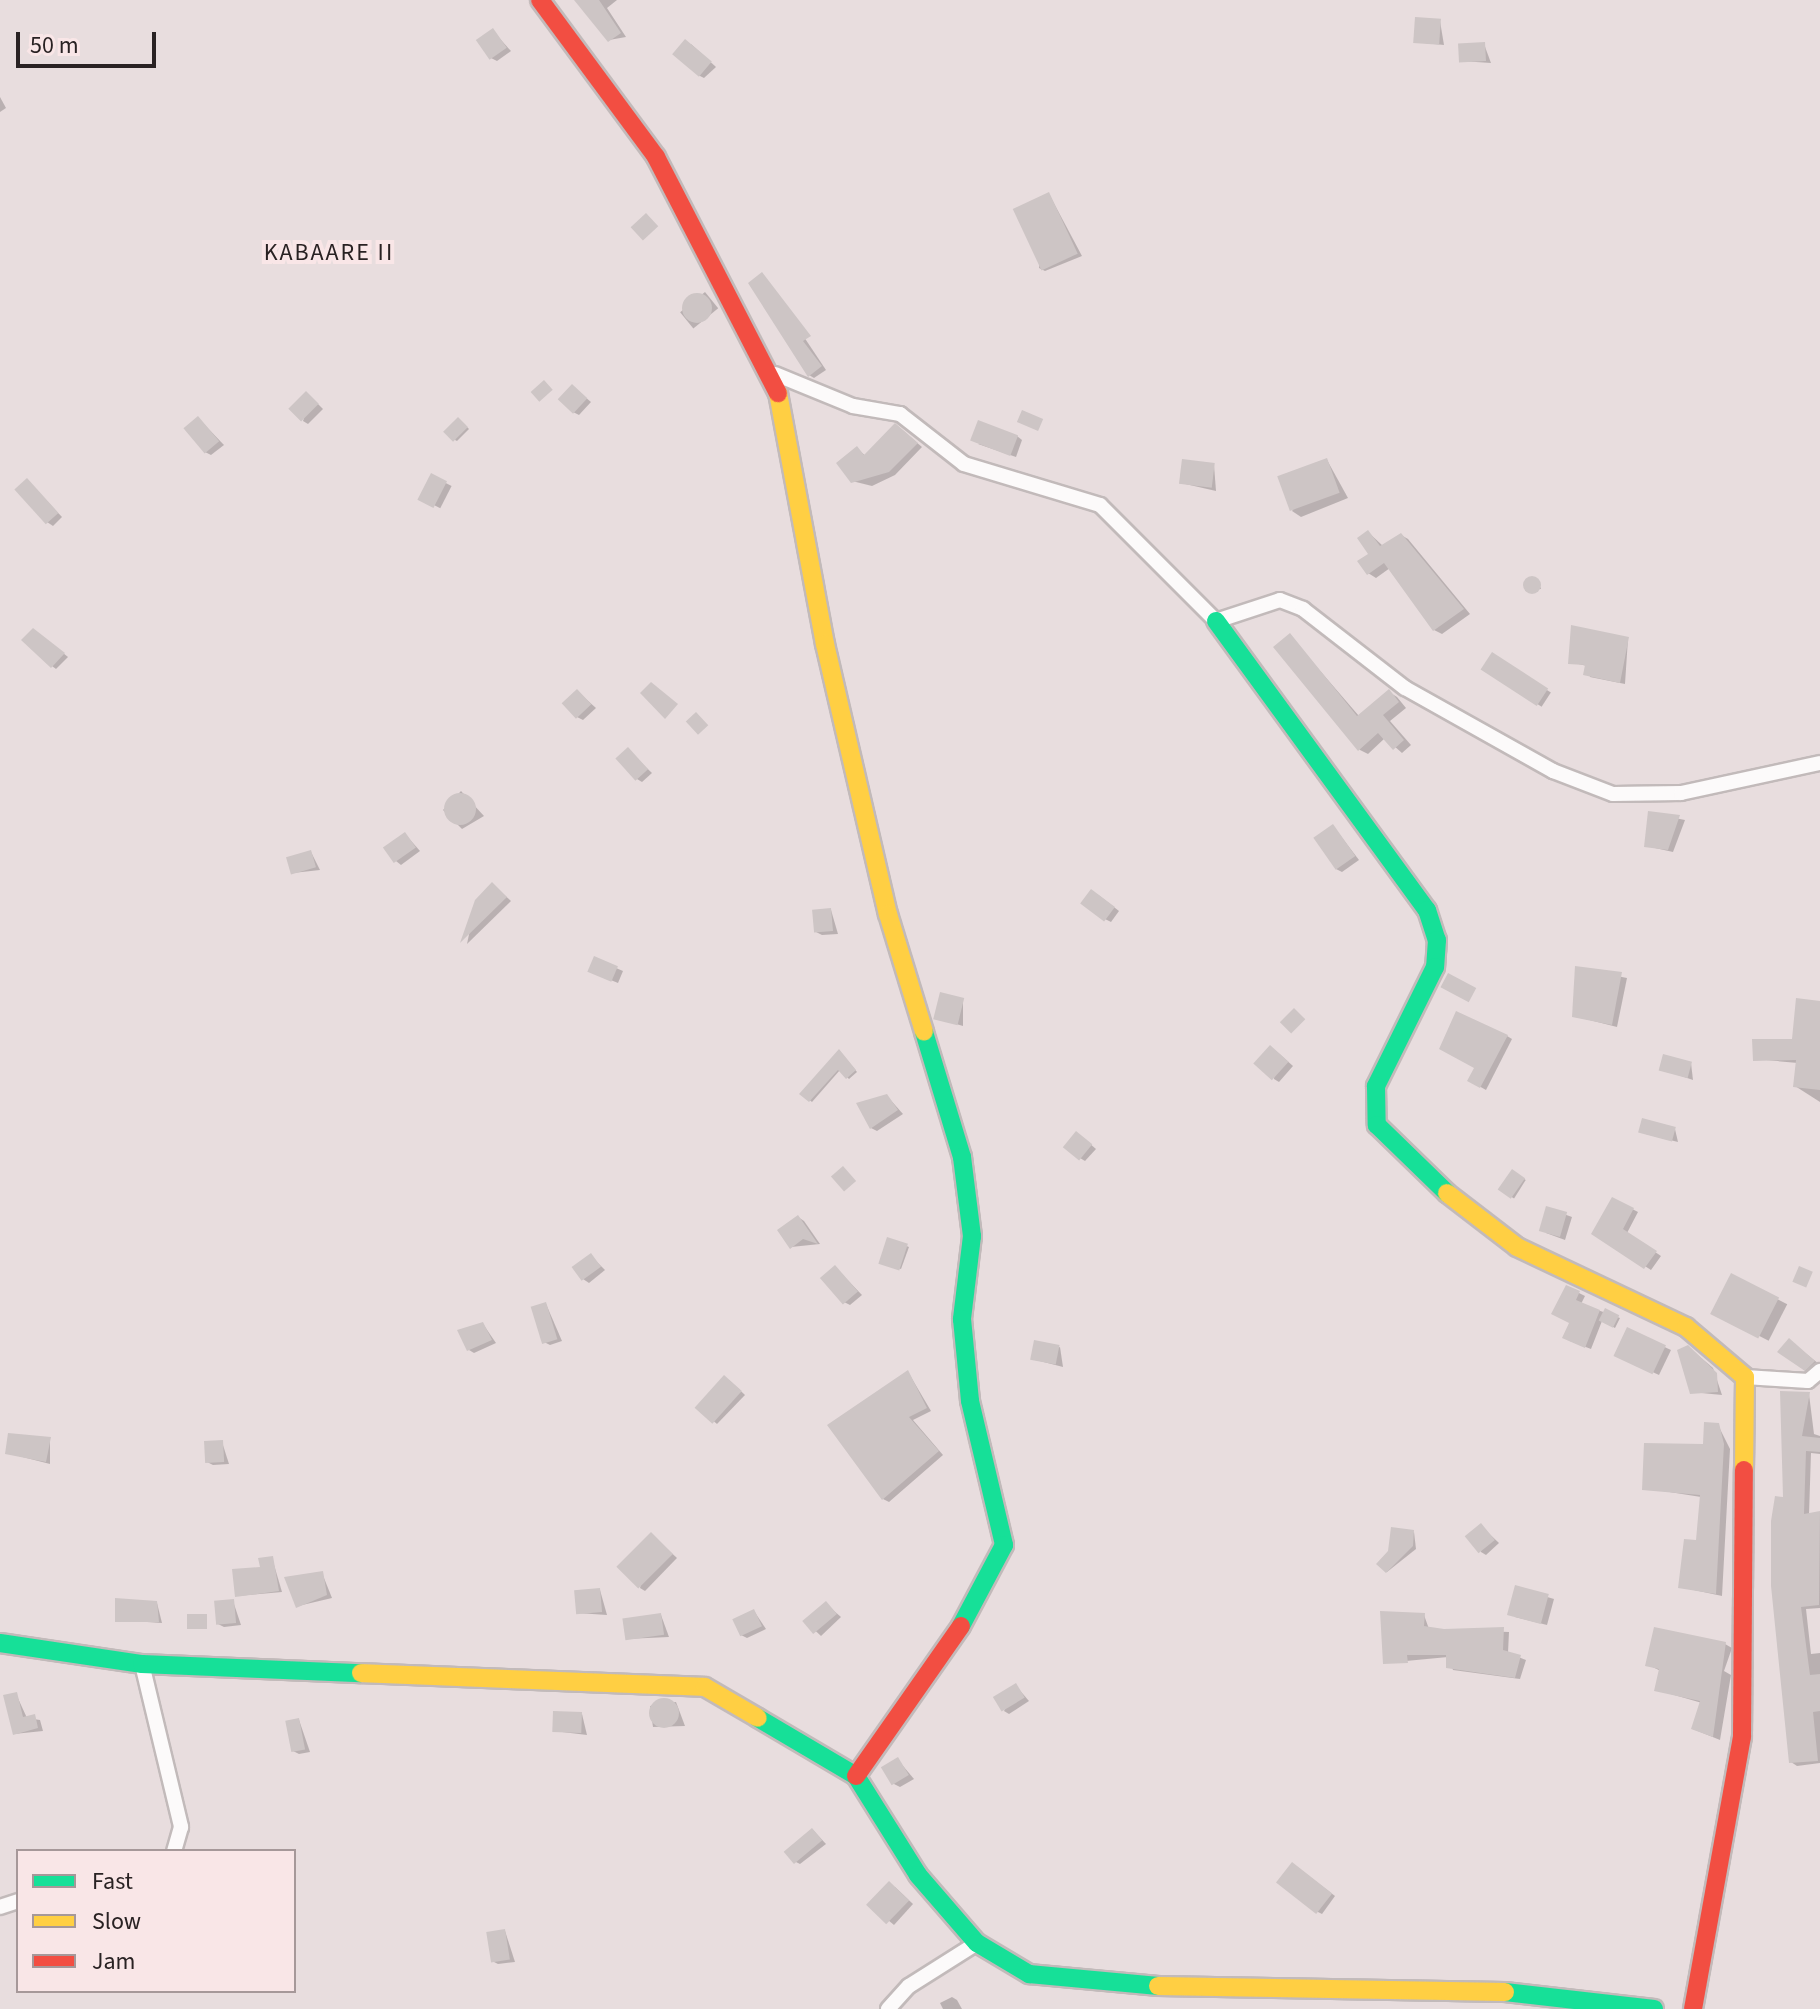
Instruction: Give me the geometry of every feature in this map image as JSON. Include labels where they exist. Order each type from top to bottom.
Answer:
[{"type":"street","points":[[540,0],[656,157],[775,374],[825,644],[888,914],[962,1157],[972,1236],[962,1319],[970,1401],[997,1491],[1004,1545],[984,1593],[856,1776]]},
{"type":"street","points":[[775,374],[853,406],[900,414],[964,464],[1100,505],[1216,621],[1373,829],[1427,910],[1437,940],[1435,967],[1376,1086],[1377,1125],[1410,1165],[1517,1247],[1686,1327],[1745,1377],[1808,1381],[1820,1371]]},
{"type":"street","points":[[1216,621],[1280,600],[1303,609],[1405,688],[1553,771],[1613,794],[1681,793],[1820,763]]},
{"type":"street","points":[[1693,2009],[1742,1737],[1745,1377]]},
{"type":"street","points":[[0,1643],[142,1664],[705,1687],[856,1776],[918,1875],[977,1943],[1029,1974],[1099,1985],[1483,1990],[1654,2009]]},
{"type":"street","points":[[142,1664],[181,1827],[175,1849]]},
{"type":"street","points":[[888,2009],[909,1986],[977,1943]]},
{"type":"building","points":[[574,0],[599,0],[621,33],[608,42]]},
{"type":"building","points":[[1415,17],[1441,19],[1439,45],[1413,43]]},
{"type":"building","points":[[493,28],[507,48],[490,60],[476,40]]},
{"type":"building","points":[[685,39],[712,61],[699,77],[672,54]]},
{"type":"building","points":[[1485,42],[1486,61],[1459,62],[1458,43]]},
{"type":"building","points":[[1049,192],[1078,254],[1041,271],[1013,209]]},
{"type":"building","points":[[646,213],[658,226],[643,240],[631,227]]},
{"type":"building","points":[[762,272],[811,336],[803,341],[822,366],[808,377],[748,283]]},
{"type":"building","points":[[697,293],[708,297],[712,308],[708,319],[697,323],[686,319],[682,308],[686,297]]},
{"type":"building","points":[[544,380],[553,390],[539,402],[531,392]]},
{"type":"building","points":[[572,384],[587,398],[573,414],[558,399]]},
{"type":"building","points":[[306,391],[319,404],[301,421],[288,409]]},
{"type":"building","points":[[1022,410],[1043,419],[1038,431],[1017,422]]},
{"type":"building","points":[[198,416],[219,441],[205,453],[183,428]]},
{"type":"building","points":[[458,417],[468,427],[453,442],[443,432]]},
{"type":"building","points":[[978,420],[1018,435],[1010,456],[970,441]]},
{"type":"building","points":[[895,423],[918,443],[889,472],[851,483],[836,463],[857,446],[864,455]]},
{"type":"building","points":[[1327,458],[1340,493],[1290,511],[1277,476]]},
{"type":"building","points":[[1182,459],[1215,463],[1212,488],[1179,484]]},
{"type":"building","points":[[431,473],[447,481],[433,508],[417,500]]},
{"type":"building","points":[[27,478],[58,513],[46,524],[14,489]]},
{"type":"building","points":[[1368,530],[1380,546],[1401,533],[1464,609],[1433,631],[1384,563],[1367,575],[1357,561],[1368,554],[1357,538]]},
{"type":"building","points":[[1532,576],[1541,585],[1532,594],[1523,585]]},
{"type":"building","points":[[1571,625],[1629,637],[1620,683],[1583,675],[1585,665],[1568,664]]},
{"type":"building","points":[[33,628],[65,653],[51,668],[21,640]]},
{"type":"building","points":[[1290,633],[1357,716],[1389,689],[1399,702],[1383,715],[1404,740],[1393,750],[1378,733],[1358,751],[1273,647]]},
{"type":"building","points":[[1492,652],[1548,688],[1537,706],[1481,670]]},
{"type":"building","points":[[651,682],[678,704],[665,719],[640,693]]},
{"type":"building","points":[[577,689],[591,704],[576,719],[562,703]]},
{"type":"building","points":[[696,712],[708,725],[698,735],[686,722]]},
{"type":"building","points":[[628,747],[648,769],[635,781],[615,758]]},
{"type":"building","points":[[460,793],[471,798],[476,809],[471,820],[460,825],[449,820],[444,809],[449,798]]},
{"type":"building","points":[[1648,811],[1680,815],[1668,850],[1644,847]]},
{"type":"building","points":[[1333,824],[1355,856],[1336,870],[1313,838]]},
{"type":"building","points":[[405,832],[416,848],[394,863],[383,847]]},
{"type":"building","points":[[311,850],[316,867],[291,874],[286,857]]},
{"type":"building","points":[[492,882],[507,897],[460,943],[475,900]]},
{"type":"building","points":[[1091,889],[1115,907],[1104,921],[1080,903]]},
{"type":"building","points":[[831,908],[833,931],[814,933],[812,910]]},
{"type":"building","points":[[594,956],[618,966],[611,982],[587,972]]},
{"type":"building","points":[[1575,966],[1622,972],[1612,1025],[1572,1017]]},
{"type":"building","points":[[1448,973],[1476,988],[1469,1002],[1440,987]]},
{"type":"building","points":[[940,992],[964,998],[957,1025],[933,1019]]},
{"type":"building","points":[[1796,998],[1820,1001],[1820,1090],[1793,1087],[1796,1060],[1753,1061],[1752,1039],[1792,1039]]},
{"type":"building","points":[[1294,1008],[1305,1019],[1291,1033],[1280,1022]]},
{"type":"building","points":[[1456,1011],[1508,1035],[1480,1088],[1467,1081],[1474,1068],[1439,1049]]},
{"type":"building","points":[[1270,1045],[1289,1062],[1272,1080],[1253,1064]]},
{"type":"building","points":[[839,1049],[856,1070],[846,1079],[838,1070],[809,1102],[799,1094]]},
{"type":"building","points":[[1663,1054],[1692,1062],[1688,1078],[1659,1070]]},
{"type":"building","points":[[887,1094],[898,1110],[870,1129],[856,1103]]},
{"type":"building","points":[[1642,1118],[1676,1127],[1672,1142],[1638,1132]]},
{"type":"building","points":[[1076,1131],[1092,1144],[1079,1161],[1063,1147]]},
{"type":"building","points":[[843,1166],[856,1181],[844,1192],[831,1176]]},
{"type":"building","points":[[1512,1169],[1525,1178],[1511,1199],[1498,1189]]},
{"type":"building","points":[[1612,1197],[1634,1208],[1623,1229],[1657,1251],[1644,1269],[1591,1234]]},
{"type":"building","points":[[1546,1206],[1567,1212],[1560,1237],[1539,1231]]},
{"type":"building","points":[[798,1215],[818,1244],[803,1239],[790,1249],[777,1230]]},
{"type":"building","points":[[887,1237],[908,1244],[899,1270],[878,1264]]},
{"type":"building","points":[[591,1253],[601,1267],[582,1281],[572,1267]]},
{"type":"building","points":[[835,1265],[858,1291],[843,1305],[820,1278]]},
{"type":"building","points":[[1799,1266],[1813,1272],[1806,1288],[1792,1282]]},
{"type":"building","points":[[1731,1273],[1779,1298],[1758,1339],[1710,1314]]},
{"type":"building","points":[[1566,1285],[1580,1291],[1576,1300],[1600,1310],[1585,1348],[1562,1338],[1569,1323],[1551,1314]]},
{"type":"building","points":[[546,1302],[557,1339],[542,1344],[531,1307]]},
{"type":"building","points":[[1605,1308],[1619,1315],[1613,1328],[1599,1320]]},
{"type":"building","points":[[483,1322],[492,1340],[467,1351],[457,1330]]},
{"type":"building","points":[[1627,1327],[1666,1345],[1652,1374],[1613,1356]]},
{"type":"building","points":[[1789,1338],[1815,1361],[1805,1371],[1777,1352]]},
{"type":"building","points":[[1034,1340],[1060,1345],[1056,1365],[1030,1360]]},
{"type":"building","points":[[1688,1345],[1717,1373],[1718,1392],[1690,1394],[1677,1350]]},
{"type":"building","points":[[908,1370],[927,1408],[909,1417],[939,1451],[882,1500],[827,1425]]},
{"type":"building","points":[[724,1375],[742,1391],[712,1424],[695,1408]]},
{"type":"building","points":[[1780,1391],[1810,1392],[1802,1436],[1820,1438],[1820,1452],[1806,1451],[1804,1514],[1820,1511],[1819,1605],[1801,1607],[1810,1675],[1820,1674],[1820,1711],[1813,1712],[1818,1761],[1789,1763],[1771,1586],[1771,1521],[1775,1496],[1783,1497]]},
{"type":"building","points":[[1704,1422],[1719,1423],[1724,1444],[1716,1594],[1678,1588],[1684,1539],[1696,1540],[1700,1495],[1642,1490],[1644,1443],[1703,1444]]},
{"type":"building","points":[[8,1433],[51,1437],[46,1462],[5,1454]]},
{"type":"building","points":[[223,1440],[224,1462],[205,1463],[204,1441]]},
{"type":"building","points":[[1481,1523],[1495,1540],[1479,1553],[1465,1536]]},
{"type":"building","points":[[1391,1527],[1414,1530],[1413,1546],[1386,1573],[1376,1564],[1388,1551]]},
{"type":"building","points":[[651,1532],[673,1554],[638,1589],[616,1567]]},
{"type":"building","points":[[273,1556],[279,1591],[235,1597],[232,1569],[260,1567],[258,1558]]},
{"type":"building","points":[[323,1571],[327,1595],[296,1608],[284,1577]]},
{"type":"building","points":[[1515,1585],[1549,1594],[1541,1624],[1507,1615]]},
{"type":"building","points":[[600,1588],[602,1612],[576,1614],[574,1590]]},
{"type":"building","points":[[115,1598],[157,1601],[159,1622],[115,1622]]},
{"type":"building","points":[[234,1599],[236,1623],[216,1625],[214,1601]]},
{"type":"building","points":[[826,1601],[837,1614],[813,1634],[802,1621]]},
{"type":"building","points":[[754,1609],[762,1626],[740,1636],[732,1619]]},
{"type":"building","points":[[1380,1611],[1425,1613],[1424,1626],[1444,1629],[1504,1627],[1503,1650],[1521,1655],[1515,1678],[1446,1668],[1446,1655],[1407,1655],[1408,1663],[1383,1664]]},
{"type":"building","points":[[661,1613],[664,1635],[625,1640],[622,1618]]},
{"type":"building","points":[[187,1614],[207,1614],[207,1629],[187,1629]]},
{"type":"building","points":[[1654,1627],[1726,1642],[1713,1737],[1691,1729],[1700,1701],[1654,1691],[1659,1669],[1645,1666]]},
{"type":"building","points":[[1016,1683],[1025,1698],[1002,1711],[993,1697]]},
{"type":"building","points":[[17,1692],[23,1717],[35,1714],[38,1728],[13,1735],[3,1695]]},
{"type":"building","points":[[664,1698],[675,1702],[679,1713],[675,1724],[664,1728],[653,1724],[649,1713],[653,1702]]},
{"type":"building","points":[[553,1711],[582,1712],[581,1733],[552,1732]]},
{"type":"building","points":[[299,1718],[305,1749],[291,1752],[285,1721]]},
{"type":"building","points":[[898,1757],[909,1775],[892,1785],[881,1767]]},
{"type":"building","points":[[812,1828],[822,1840],[794,1864],[784,1852]]},
{"type":"building","points":[[1292,1862],[1332,1893],[1316,1914],[1276,1882]]},
{"type":"building","points":[[889,1881],[909,1900],[886,1924],[866,1905]]},
{"type":"building","points":[[505,1929],[510,1960],[491,1963],[486,1932]]},
{"type":"traffic: fast","points":[[1216,621],[1427,910],[1437,940],[1435,967],[1376,1086],[1377,1125],[1447,1193]]},
{"type":"traffic: fast","points":[[924,1032],[962,1157],[972,1236],[962,1319],[970,1401],[1004,1545],[961,1626]]},
{"type":"traffic: fast","points":[[0,1643],[142,1664],[361,1673]]},
{"type":"traffic: fast","points":[[758,1718],[856,1776],[918,1875],[977,1943],[1029,1974],[1158,1986]]},
{"type":"traffic: fast","points":[[1505,1992],[1654,2009]]},
{"type":"traffic: slow","points":[[778,393],[825,644],[888,914],[924,1032]]},
{"type":"traffic: slow","points":[[1447,1193],[1517,1247],[1686,1327],[1745,1377],[1744,1470]]},
{"type":"traffic: slow","points":[[361,1673],[705,1687],[758,1718]]},
{"type":"traffic: slow","points":[[1158,1986],[1505,1992]]},
{"type":"traffic: jam","points":[[540,0],[656,157],[778,393]]},
{"type":"traffic: jam","points":[[1693,2009],[1742,1737],[1744,1470]]},
{"type":"traffic: jam","points":[[856,1776],[961,1626]]},
{"type":"district","name":"KABAARE II","points":[[329,253]]}]
